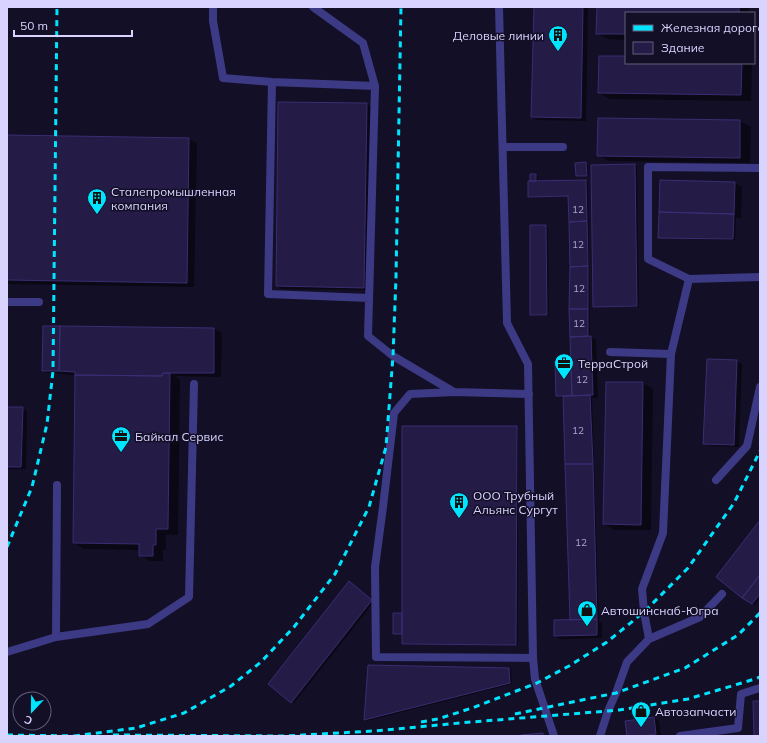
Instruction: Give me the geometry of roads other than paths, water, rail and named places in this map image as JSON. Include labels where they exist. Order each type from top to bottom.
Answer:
[{"type":"lane","points":[[212,7],[223,78],[272,82],[375,86]]},
{"type":"lane","points":[[313,7],[362,43],[375,86],[368,336],[393,356],[455,392]]},
{"type":"lane","points":[[499,7],[507,324],[528,364],[533,658],[535,679],[554,736]]},
{"type":"lane","points":[[272,82],[268,294],[370,298]]},
{"type":"lane","points":[[503,147],[563,147]]},
{"type":"lane","points":[[760,168],[648,166],[648,259],[689,279],[760,277]]},
{"type":"lane","points":[[649,639],[644,612],[642,589],[663,533],[670,354],[689,279]]},
{"type":"lane","points":[[7,302],[39,302]]},
{"type":"lane","points":[[610,352],[670,354]]},
{"type":"lane","points":[[7,652],[56,637],[148,624],[189,598],[194,384]]},
{"type":"lane","points":[[716,480],[747,446],[760,387]]},
{"type":"lane","points":[[529,394],[455,392],[410,394],[394,413],[375,567],[376,657],[533,658]]},
{"type":"lane","points":[[56,637],[57,485]]},
{"type":"lane","points":[[600,736],[627,662],[649,639],[700,616],[722,594]]},
{"type":"lane","points":[[680,736],[738,728],[741,694],[760,688]]},
{"type":"railway","points":[[7,547],[32,487],[47,424],[53,371],[57,7]]},
{"type":"railway","points":[[74,736],[136,728],[184,713],[231,686],[261,662],[294,627],[335,574],[369,507],[386,447],[393,356],[401,7]]},
{"type":"railway","points":[[421,722],[438,719],[472,708],[537,683],[569,666],[607,642],[644,612],[688,568],[734,503],[760,451]]},
{"type":"railway","points":[[515,714],[616,693],[685,668],[738,635],[760,613]]},
{"type":"railway","points":[[113,735],[285,736],[374,731],[608,711],[688,699],[760,677]]},
{"type":"railway","points":[[7,735],[79,736]]},
{"type":"place","name":"Деловые линии","points":[[558,52]]},
{"type":"place","name":"Сталепромышленная компания","points":[[97,215]]},
{"type":"place","name":"ТерраСтрой","points":[[564,380]]},
{"type":"place","name":"Байкал Сервис","points":[[121,453]]},
{"type":"place","name":"ООО Трубный Альянс Сургут","points":[[459,519]]},
{"type":"place","name":"Автошинснаб-Югра","points":[[587,627]]},
{"type":"place","name":"Автозапчасти","points":[[641,728]]}]
